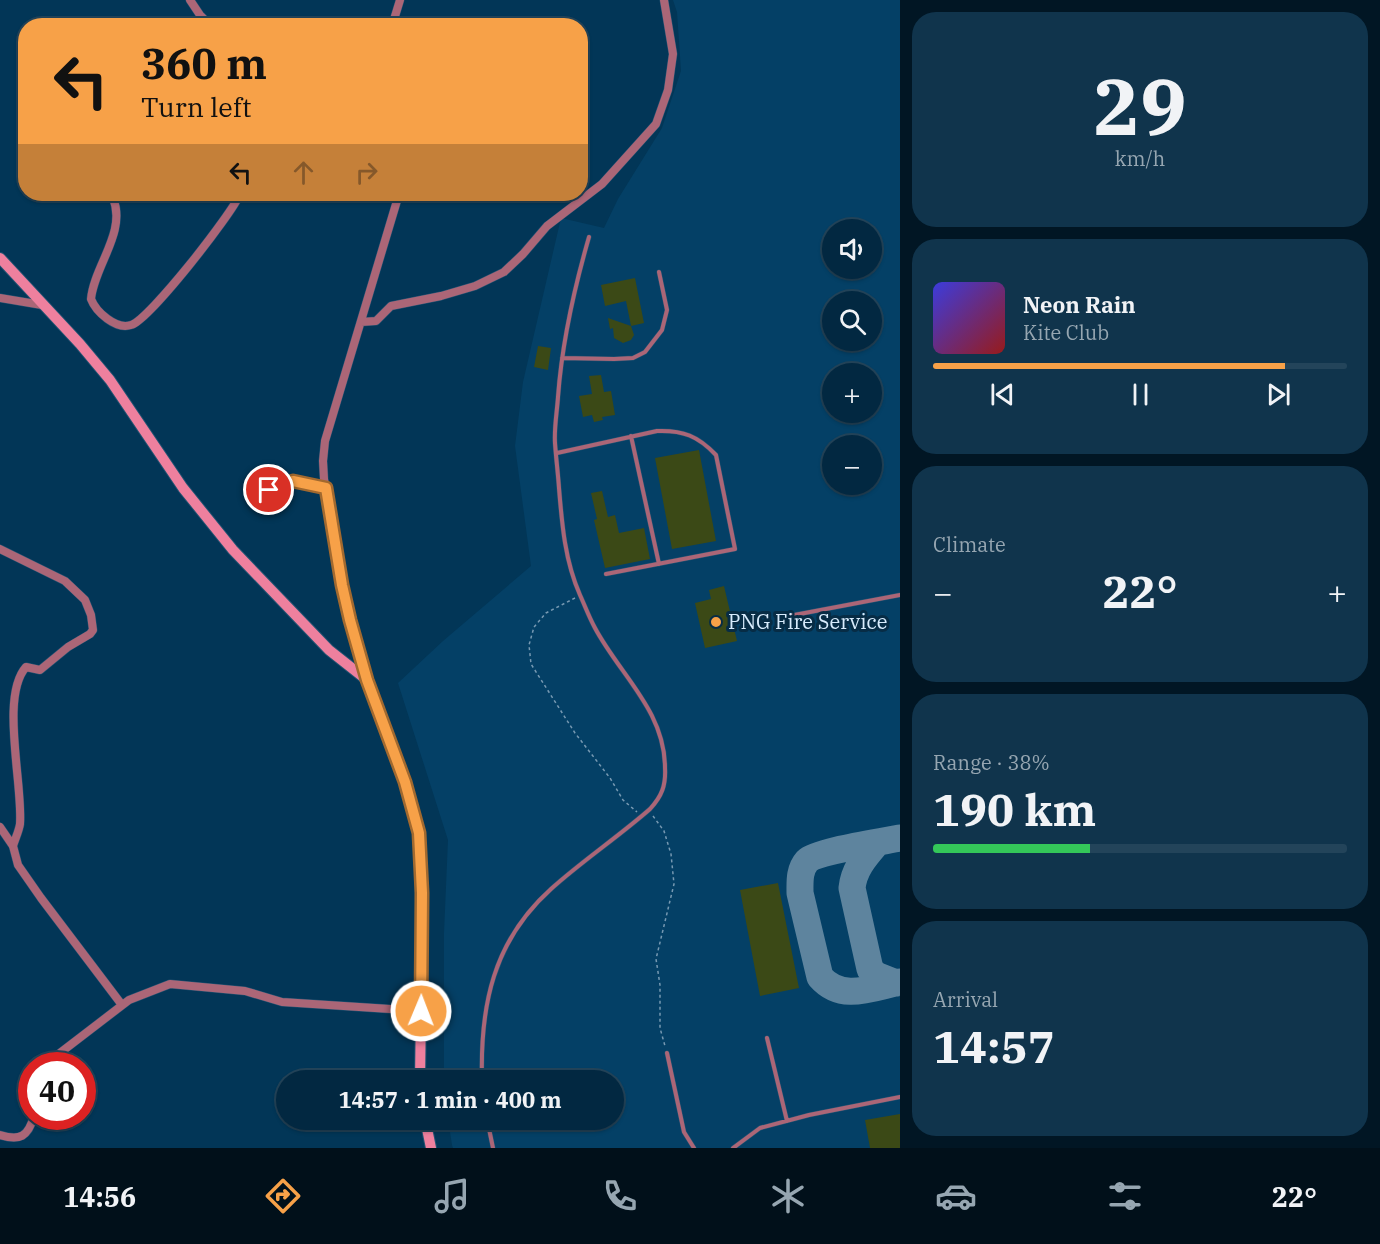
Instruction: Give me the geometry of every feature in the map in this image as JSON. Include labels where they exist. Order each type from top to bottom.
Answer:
[{"type":"street","points":[[190,0],[203,18]]},
{"type":"street","points":[[394,18],[400,0]]},
{"type":"street","points":[[588,195],[617,169],[656,124],[668,90],[673,54],[664,0]]},
{"type":"street","points":[[114,201],[117,208],[115,225],[91,299],[99,312],[118,325],[124,326],[137,322],[178,278],[222,223],[236,201]]},
{"type":"street","points":[[397,201],[325,441],[323,461],[342,585],[367,680],[405,782],[419,833],[422,893],[420,1070]]},
{"type":"street","points":[[361,322],[376,321],[391,306],[441,296],[475,286],[504,272],[524,254],[547,226],[580,201]]},
{"type":"street","points":[[0,258],[80,344],[110,380],[183,488],[213,527],[329,650],[367,680]]},
{"type":"street","points":[[0,298],[42,305]]},
{"type":"street","points":[[0,549],[65,581],[85,600],[91,615],[93,630],[40,670],[26,667],[9,701],[20,825],[13,846]]},
{"type":"street","points":[[0,827],[13,846],[18,865],[40,898],[122,1005]]},
{"type":"street","points":[[61,1052],[129,1000],[170,984],[245,991],[282,1002],[421,1011]]},
{"type":"street","points":[[0,1136],[13,1139],[21,1137],[27,1130]]},
{"type":"street","points":[[427,1130],[430,1148]]},
{"type":"lane","points":[[482,1070],[482,1034],[489,992],[494,972],[513,932],[551,889],[648,811],[658,801],[665,782],[665,753],[657,724],[648,705],[595,629],[566,552],[555,443],[557,415],[562,358],[577,279],[590,237]]},
{"type":"lane","points":[[562,358],[620,359],[633,358],[645,352],[662,330],[668,310],[659,272]]},
{"type":"lane","points":[[557,453],[657,431],[688,433],[716,455],[735,549],[606,574]]},
{"type":"lane","points":[[631,436],[658,564]]},
{"type":"lane","points":[[269,490],[293,481],[326,488]]},
{"type":"lane","points":[[789,616],[900,595]]},
{"type":"lane","points":[[767,1038],[788,1121]]},
{"type":"lane","points":[[667,1053],[684,1132],[694,1148]]},
{"type":"lane","points":[[733,1148],[760,1128],[900,1097]]},
{"type":"lane","points":[[489,1130],[493,1148]]},
{"type":"path","points":[[581,596],[546,613],[534,627],[529,645],[531,664],[574,733],[610,778],[623,800],[642,816]]},
{"type":"path","points":[[648,811],[664,831],[671,854],[674,884],[656,959],[660,985],[660,1028],[667,1053]]},
{"type":"shaded area","points":[[673,0],[900,0],[900,1148],[453,1148],[450,1130],[624,1130],[624,1070],[444,1070],[444,933],[448,840],[398,683],[443,641],[531,566],[515,446],[523,382],[561,218],[604,228],[618,199],[662,128],[681,71],[677,12]]},
{"type":"building","points":[[635,278],[644,323],[631,326],[626,301],[605,306],[601,285]]},
{"type":"building","points":[[608,318],[631,326],[634,335],[631,340],[623,343],[614,338],[613,328],[610,329]]},
{"type":"building","points":[[538,346],[551,348],[548,370],[534,367]]},
{"type":"building","points":[[601,375],[604,392],[611,391],[615,415],[602,417],[603,420],[594,422],[592,415],[583,417],[579,396],[592,394],[589,376]]},
{"type":"building","points":[[699,450],[716,541],[672,549],[655,458]]},
{"type":"building","points":[[602,491],[608,517],[615,515],[619,533],[644,528],[650,559],[605,568],[594,520],[597,519],[591,493]]},
{"type":"building","name":"PNG Fire Service","points":[[724,586],[737,641],[705,648],[695,603],[711,599],[709,590]]},
{"type":"building","points":[[778,883],[799,988],[760,996],[740,890]]},
{"type":"building","points":[[900,1114],[900,1148],[870,1148],[865,1120]]},
{"type":"taxiway","points":[[900,838],[836,850],[813,857],[807,861],[800,876],[800,893],[820,977],[829,985],[847,991],[868,990],[900,982]]},
{"type":"taxiway","points":[[877,843],[864,858],[852,888],[870,969],[876,975],[896,983]]},
{"type":"place","name":"PNG Fire Service","points":[[716,622]]},
{"type":"route","points":[[269,490],[293,481],[326,488],[350,620],[367,680],[405,782],[419,833],[422,867],[421,1011]]}]
